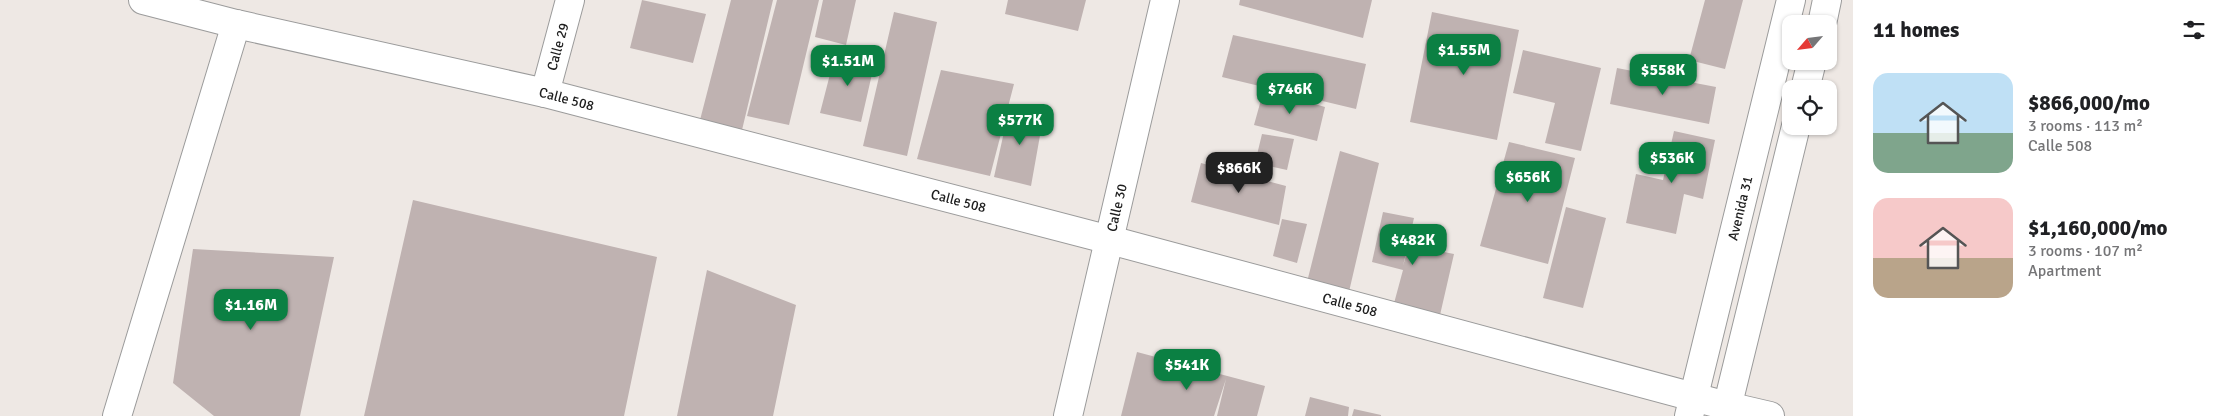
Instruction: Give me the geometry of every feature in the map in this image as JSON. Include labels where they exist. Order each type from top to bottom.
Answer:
[{"type":"street","name":"Calle 508","points":[[144,0],[236,24],[545,93],[1110,240],[1692,407],[1770,416]]},
{"type":"street","name":"Calle 29","points":[[545,93],[570,0]]},
{"type":"street","name":"Calle 30","points":[[1068,416],[1165,0]]},
{"type":"street","name":"Avenida 31","points":[[1692,407],[1791,0]]},
{"type":"street","points":[[1824,15],[1827,0]]},
{"type":"street","points":[[117,416],[236,24]]},
{"type":"street","points":[[1726,411],[1794,135]]},
{"type":"building","points":[[642,0],[706,14],[693,63],[630,48]]},
{"type":"building","points":[[731,0],[773,0],[742,130],[700,120]]},
{"type":"building","points":[[777,0],[819,0],[789,125],[747,116]]},
{"type":"building","points":[[823,0],[856,0],[846,45],[815,37]]},
{"type":"building","points":[[1008,0],[1086,0],[1078,31],[1005,14]]},
{"type":"building","points":[[1240,0],[1372,0],[1363,38],[1239,5]]},
{"type":"building","points":[[1705,0],[1743,0],[1725,69],[1689,60]]},
{"type":"building","points":[[894,12],[937,22],[907,156],[863,146]]},
{"type":"building","points":[[1432,12],[1519,30],[1497,140],[1410,122]]},
{"type":"building","points":[[1233,35],[1366,64],[1356,109],[1222,77]]},
{"type":"building","points":[[1523,50],[1601,68],[1581,151],[1545,143],[1555,103],[1513,93]]},
{"type":"building","points":[[836,51],[875,61],[861,122],[820,113]]},
{"type":"building","points":[[1617,68],[1716,87],[1709,124],[1610,104]]},
{"type":"building","points":[[941,70],[1014,84],[990,176],[917,159]]},
{"type":"building","points":[[1264,89],[1325,107],[1317,141],[1254,125]]},
{"type":"building","points":[[1010,105],[1044,113],[1031,186],[994,177]]},
{"type":"building","points":[[1674,131],[1715,140],[1703,199],[1684,194],[1676,234],[1626,223],[1636,174],[1663,180]]},
{"type":"building","points":[[1262,134],[1294,139],[1287,170],[1255,163]]},
{"type":"building","points":[[1509,142],[1575,158],[1548,264],[1480,246]]},
{"type":"building","points":[[1340,151],[1379,163],[1348,296],[1306,286]]},
{"type":"building","points":[[1201,163],[1286,186],[1279,225],[1191,202]]},
{"type":"building","points":[[413,200],[657,257],[624,416],[364,416]]},
{"type":"building","points":[[1566,207],[1606,218],[1583,308],[1543,298]]},
{"type":"building","points":[[1383,212],[1414,218],[1403,266],[1409,245],[1454,254],[1440,315],[1393,307],[1403,270],[1372,262]]},
{"type":"building","points":[[1282,219],[1307,224],[1297,263],[1273,256]]},
{"type":"building","points":[[193,249],[334,257],[300,416],[214,416],[173,383]]},
{"type":"building","points":[[707,270],[796,305],[773,416],[677,416]]},
{"type":"building","points":[[1137,352],[1265,386],[1257,416],[1217,416],[1226,379],[1214,416],[1121,416]]},
{"type":"building","points":[[1310,397],[1349,407],[1348,416],[1305,416]]},
{"type":"building","points":[[1354,409],[1381,415],[1381,416],[1352,416]]}]
